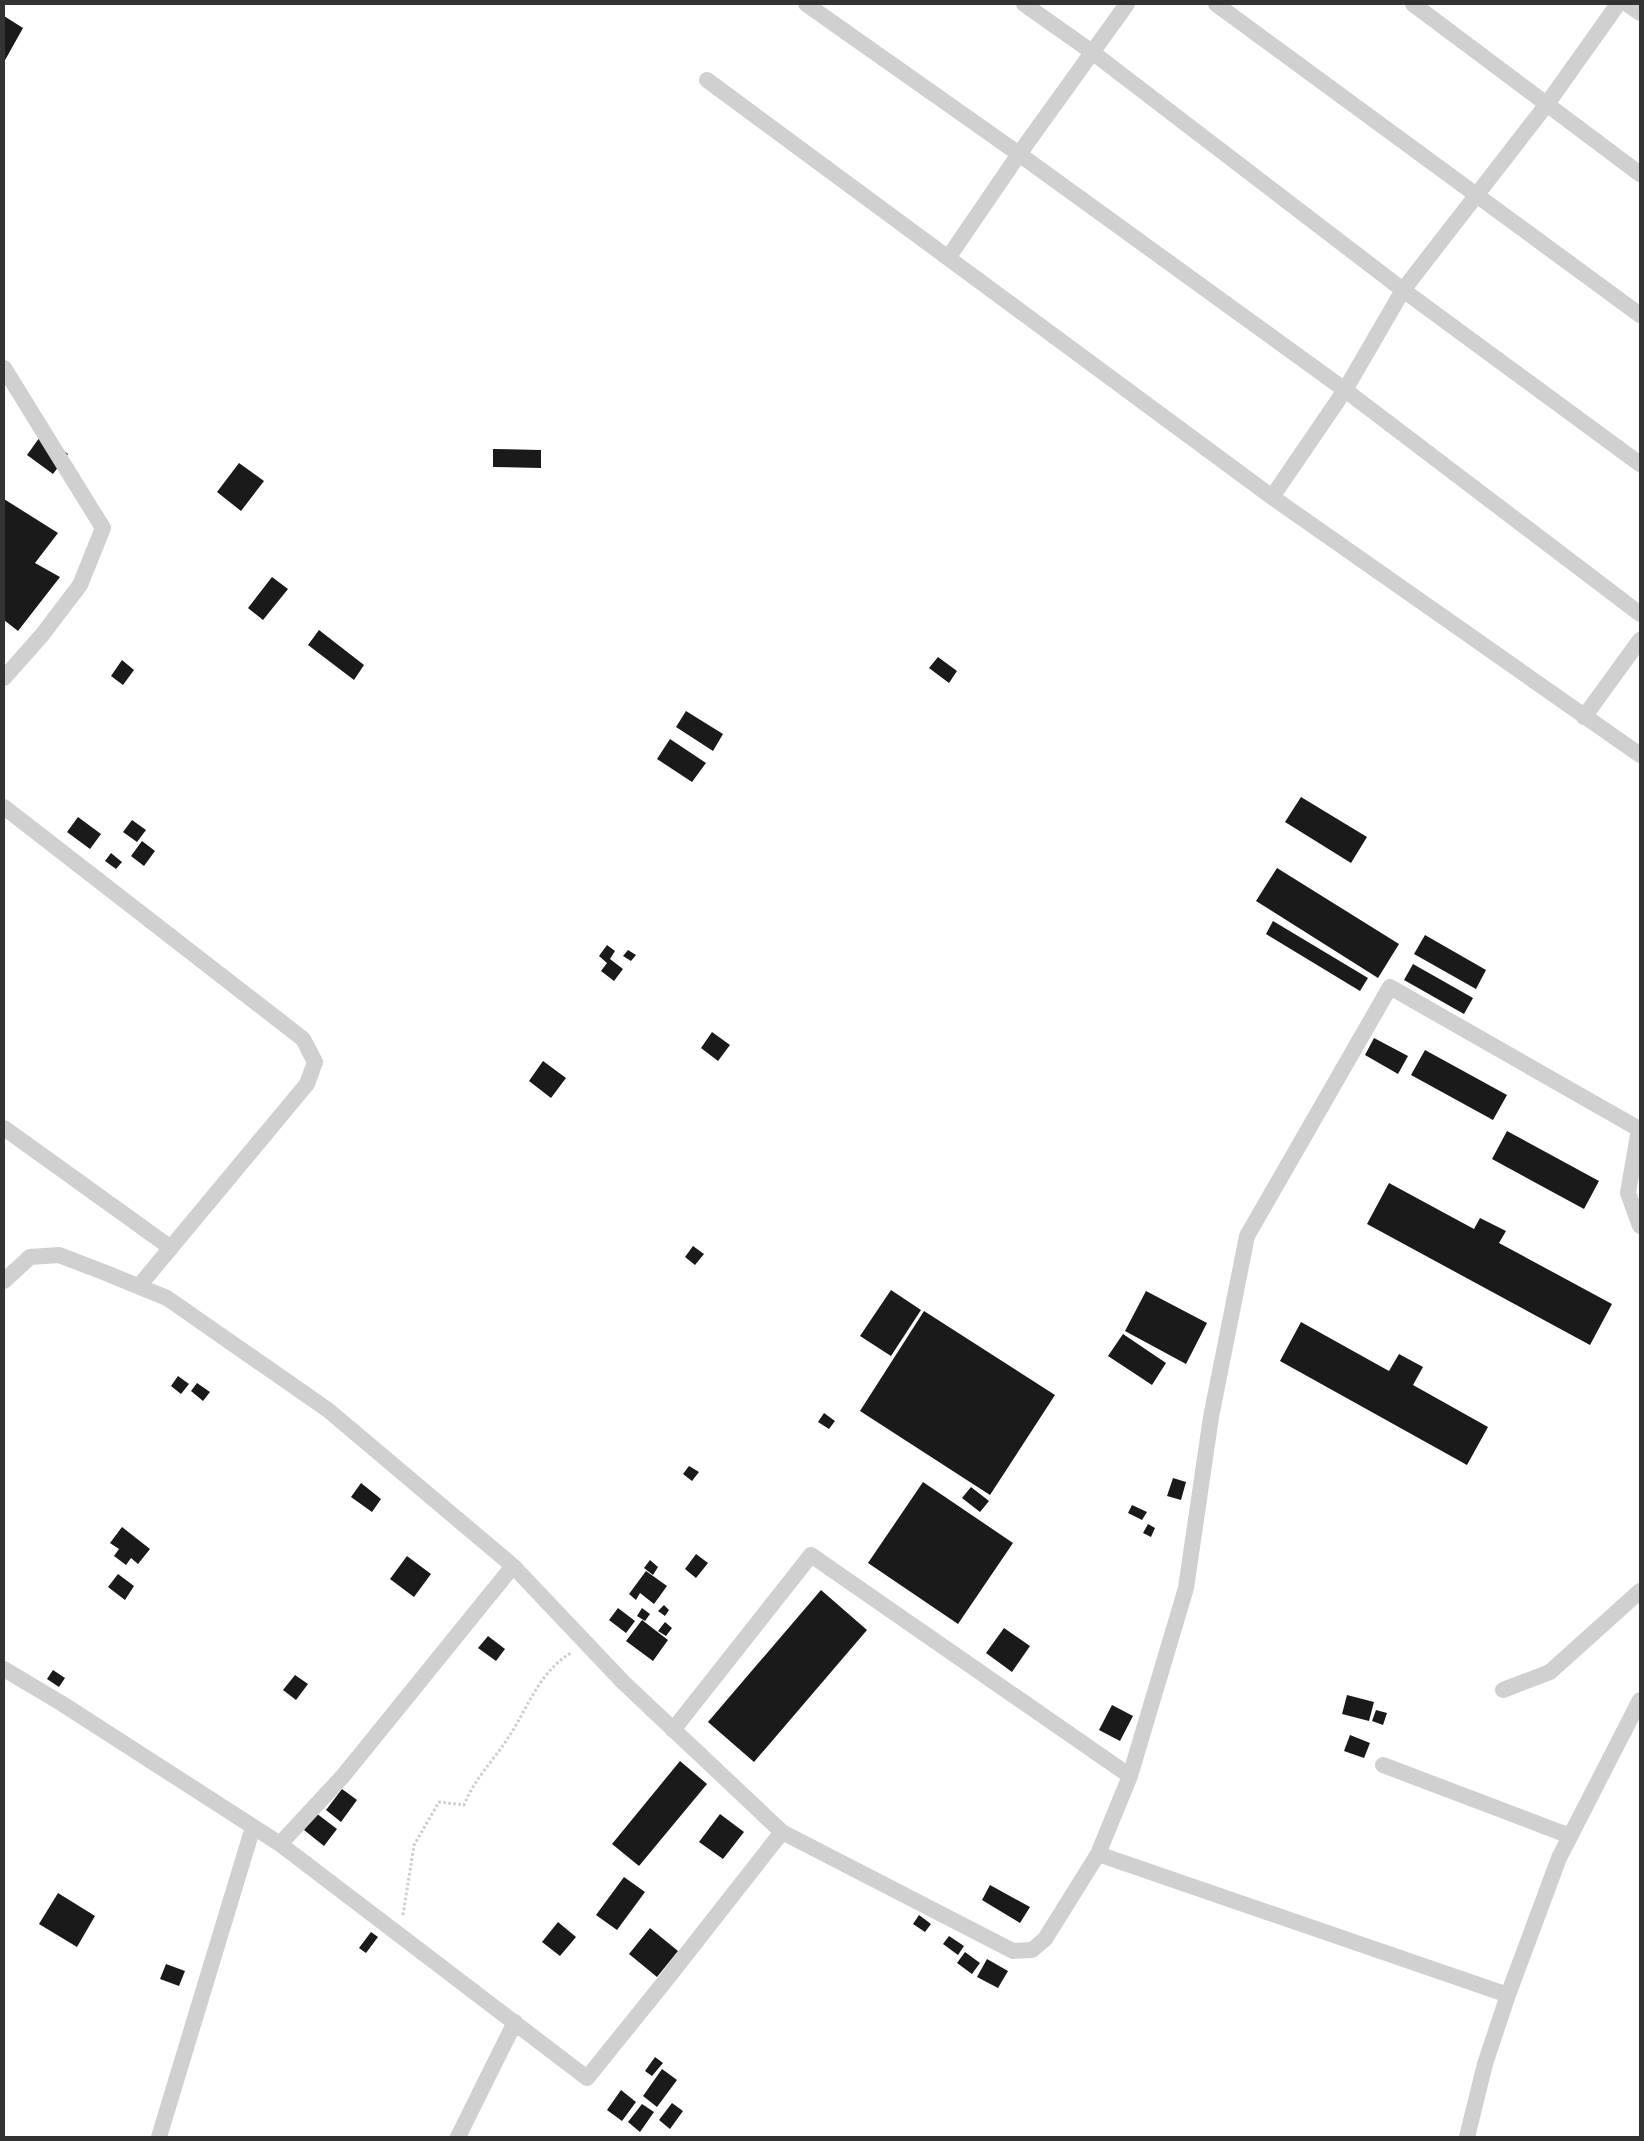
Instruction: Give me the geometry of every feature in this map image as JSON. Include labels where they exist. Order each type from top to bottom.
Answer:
[{"type":"street","points":[[806,4],[1019,154],[1345,390],[1640,614]]},
{"type":"street","points":[[1024,4],[1092,52],[1403,290],[1640,464]]},
{"type":"street","points":[[948,258],[1019,154],[1127,4]]},
{"type":"street","points":[[1216,4],[1640,315]]},
{"type":"street","points":[[1414,4],[1640,174]]},
{"type":"street","points":[[1272,497],[1345,390],[1403,290],[1547,104],[1618,4]]},
{"type":"street","points":[[1627,4],[1640,14]]},
{"type":"street","points":[[707,80],[1272,497],[1640,755]]},
{"type":"street","points":[[4,368],[103,528],[80,585],[42,635],[4,678]]},
{"type":"street","points":[[1584,716],[1640,640]]},
{"type":"street","points":[[4,807],[303,1039],[315,1062],[307,1084],[139,1286]]},
{"type":"street","points":[[4,1281],[30,1257],[59,1255],[167,1298],[328,1410],[513,1566],[623,1682],[782,1832],[1013,1951],[1032,1950],[1045,1940],[1098,1854],[1130,1776],[1186,1588],[1211,1417],[1247,1236],[1370,1025],[1390,987],[1639,1129],[1628,1193],[1640,1226]]},
{"type":"street","points":[[4,1128],[171,1248]]},
{"type":"street","points":[[673,1730],[811,1555],[1130,1776]]},
{"type":"street","points":[[280,1844],[343,1776],[513,1566]]},
{"type":"street","points":[[1503,1690],[1550,1672],[1640,1591]]},
{"type":"street","points":[[4,1669],[61,1703],[280,1844],[587,2078],[782,1832]]},
{"type":"street","points":[[1467,2137],[1485,2064],[1508,1995],[1559,1858],[1640,1700]]},
{"type":"street","points":[[1383,1764],[1570,1836]]},
{"type":"street","points":[[159,2137],[253,1827]]},
{"type":"street","points":[[1098,1854],[1508,1995]]},
{"type":"street","points":[[458,2137],[515,2022]]},
{"type":"path","points":[[399,1934],[408,1893],[414,1846],[440,1802],[464,1805],[469,1791],[510,1734],[540,1683],[562,1658],[587,1644]]},
{"type":"building","points":[[4,16],[23,28],[4,62]]},
{"type":"building","points":[[42,434],[68,454],[53,474],[27,455]]},
{"type":"building","points":[[493,449],[541,450],[541,468],[493,467]]},
{"type":"building","points":[[239,463],[264,481],[241,511],[217,492]]},
{"type":"building","points":[[4,499],[58,533],[35,563],[60,577],[18,631],[4,620]]},
{"type":"building","points":[[272,577],[288,589],[263,620],[248,608]]},
{"type":"building","points":[[319,630],[364,665],[354,680],[308,645]]},
{"type":"building","points":[[938,657],[957,671],[949,683],[929,668]]},
{"type":"building","points":[[122,660],[134,670],[123,685],[111,676]]},
{"type":"building","points":[[686,711],[723,734],[713,751],[676,727]]},
{"type":"building","points":[[670,739],[706,763],[692,782],[657,759]]},
{"type":"building","points":[[1301,797],[1367,837],[1351,863],[1285,822]]},
{"type":"building","points":[[78,817],[101,834],[90,849],[67,832]]},
{"type":"building","points":[[132,820],[146,830],[137,842],[123,832]]},
{"type":"building","points":[[142,841],[155,851],[144,866],[131,856]]},
{"type":"building","points":[[111,853],[122,862],[116,869],[105,861]]},
{"type":"building","points":[[1277,868],[1399,944],[1378,978],[1256,901]]},
{"type":"building","points":[[1273,921],[1368,978],[1360,991],[1266,934]]},
{"type":"building","points":[[1425,935],[1486,970],[1476,989],[1414,954]]},
{"type":"building","points":[[607,945],[615,951],[610,959],[623,969],[614,981],[601,971],[607,963],[599,956]]},
{"type":"building","points":[[628,950],[636,955],[631,961],[623,956]]},
{"type":"building","points":[[1413,964],[1473,998],[1464,1014],[1404,980]]},
{"type":"building","points":[[712,1032],[730,1045],[718,1061],[701,1048]]},
{"type":"building","points":[[1374,1038],[1408,1056],[1398,1074],[1365,1055]]},
{"type":"building","points":[[1425,1050],[1507,1095],[1493,1120],[1411,1075]]},
{"type":"building","points":[[543,1061],[566,1078],[551,1098],[529,1081]]},
{"type":"building","points":[[1507,1131],[1599,1181],[1584,1209],[1492,1159]]},
{"type":"building","points":[[1389,1183],[1474,1229],[1480,1218],[1506,1231],[1499,1243],[1612,1304],[1590,1345],[1367,1224]]},
{"type":"building","points":[[693,1246],[704,1254],[695,1265],[685,1257]]},
{"type":"building","points":[[891,1290],[921,1310],[891,1356],[860,1336]]},
{"type":"building","points":[[1146,1291],[1207,1323],[1186,1364],[1125,1331]]},
{"type":"building","points":[[924,1311],[1055,1395],[990,1495],[860,1411]]},
{"type":"building","points":[[1301,1322],[1389,1371],[1399,1354],[1423,1367],[1413,1385],[1488,1427],[1467,1465],[1280,1361]]},
{"type":"building","points":[[1123,1334],[1166,1363],[1152,1385],[1108,1356]]},
{"type":"building","points":[[178,1376],[189,1384],[181,1394],[171,1386]]},
{"type":"building","points":[[197,1383],[210,1392],[203,1401],[191,1391]]},
{"type":"building","points":[[824,1413],[835,1421],[829,1429],[818,1422]]},
{"type":"building","points":[[689,1466],[699,1472],[692,1481],[683,1474]]},
{"type":"building","points":[[1173,1478],[1186,1482],[1181,1500],[1167,1496]]},
{"type":"building","points":[[923,1482],[1013,1543],[958,1624],[868,1563]]},
{"type":"building","points":[[361,1483],[381,1499],[372,1512],[351,1497]]},
{"type":"building","points":[[971,1487],[989,1501],[980,1512],[962,1498]]},
{"type":"building","points":[[1132,1505],[1147,1512],[1142,1520],[1128,1513]]},
{"type":"building","points":[[1148,1524],[1155,1528],[1151,1537],[1143,1533]]},
{"type":"building","points":[[122,1527],[150,1549],[138,1564],[131,1558],[126,1565],[114,1556],[119,1549],[110,1543]]},
{"type":"building","points":[[696,1554],[708,1563],[696,1578],[685,1569]]},
{"type":"building","points":[[407,1556],[431,1574],[414,1597],[390,1579]]},
{"type":"building","points":[[650,1560],[658,1567],[653,1575],[644,1568]]},
{"type":"building","points":[[646,1571],[667,1586],[654,1604],[640,1593],[636,1600],[629,1594]]},
{"type":"building","points":[[118,1574],[134,1586],[125,1600],[108,1587]]},
{"type":"building","points":[[821,1590],[867,1630],[754,1762],[708,1722]]},
{"type":"building","points":[[664,1605],[669,1610],[665,1616],[658,1611]]},
{"type":"building","points":[[618,1608],[635,1621],[626,1633],[609,1620]]},
{"type":"building","points":[[642,1608],[650,1614],[645,1621],[637,1616]]},
{"type":"building","points":[[642,1620],[668,1640],[653,1661],[626,1641]]},
{"type":"building","points":[[665,1622],[672,1628],[666,1636],[658,1631]]},
{"type":"building","points":[[1004,1628],[1030,1646],[1012,1672],[986,1653]]},
{"type":"building","points":[[488,1636],[505,1649],[496,1661],[478,1648]]},
{"type":"building","points":[[53,1670],[65,1678],[59,1687],[47,1679]]},
{"type":"building","points":[[295,1675],[308,1684],[296,1700],[283,1690]]},
{"type":"building","points":[[1347,1695],[1374,1702],[1369,1721],[1342,1714]]},
{"type":"building","points":[[1112,1705],[1133,1716],[1120,1741],[1099,1730]]},
{"type":"building","points":[[1376,1710],[1387,1713],[1383,1725],[1372,1721]]},
{"type":"building","points":[[1350,1735],[1370,1743],[1364,1758],[1344,1751]]},
{"type":"building","points":[[680,1761],[707,1784],[639,1866],[612,1844]]},
{"type":"building","points":[[342,1789],[357,1800],[341,1822],[326,1810]]},
{"type":"building","points":[[316,1813],[337,1829],[324,1846],[304,1830]]},
{"type":"building","points":[[720,1814],[744,1832],[723,1859],[699,1842]]},
{"type":"building","points":[[624,1877],[645,1892],[617,1930],[596,1915]]},
{"type":"building","points":[[990,1885],[1030,1907],[1020,1923],[982,1900]]},
{"type":"building","points":[[58,1893],[95,1916],[77,1947],[39,1924]]},
{"type":"building","points":[[919,1915],[931,1924],[925,1932],[913,1924]]},
{"type":"building","points":[[558,1922],[576,1937],[560,1956],[542,1942]]},
{"type":"building","points":[[650,1928],[678,1951],[657,1977],[629,1954]]},
{"type":"building","points":[[371,1932],[378,1937],[366,1953],[359,1948]]},
{"type":"building","points":[[949,1936],[964,1946],[958,1955],[943,1944]]},
{"type":"building","points":[[965,1952],[980,1963],[972,1974],[957,1963]]},
{"type":"building","points":[[987,1959],[1008,1971],[998,1988],[977,1977]]},
{"type":"building","points":[[166,1964],[185,1971],[179,1986],[160,1979]]},
{"type":"building","points":[[655,2057],[663,2063],[652,2076],[645,2071]]},
{"type":"building","points":[[662,2069],[677,2080],[657,2107],[643,2096]]},
{"type":"building","points":[[621,2090],[636,2102],[622,2121],[607,2110]]},
{"type":"building","points":[[672,2103],[683,2111],[670,2129],[659,2120]]},
{"type":"building","points":[[642,2104],[654,2112],[640,2132],[628,2122]]}]
